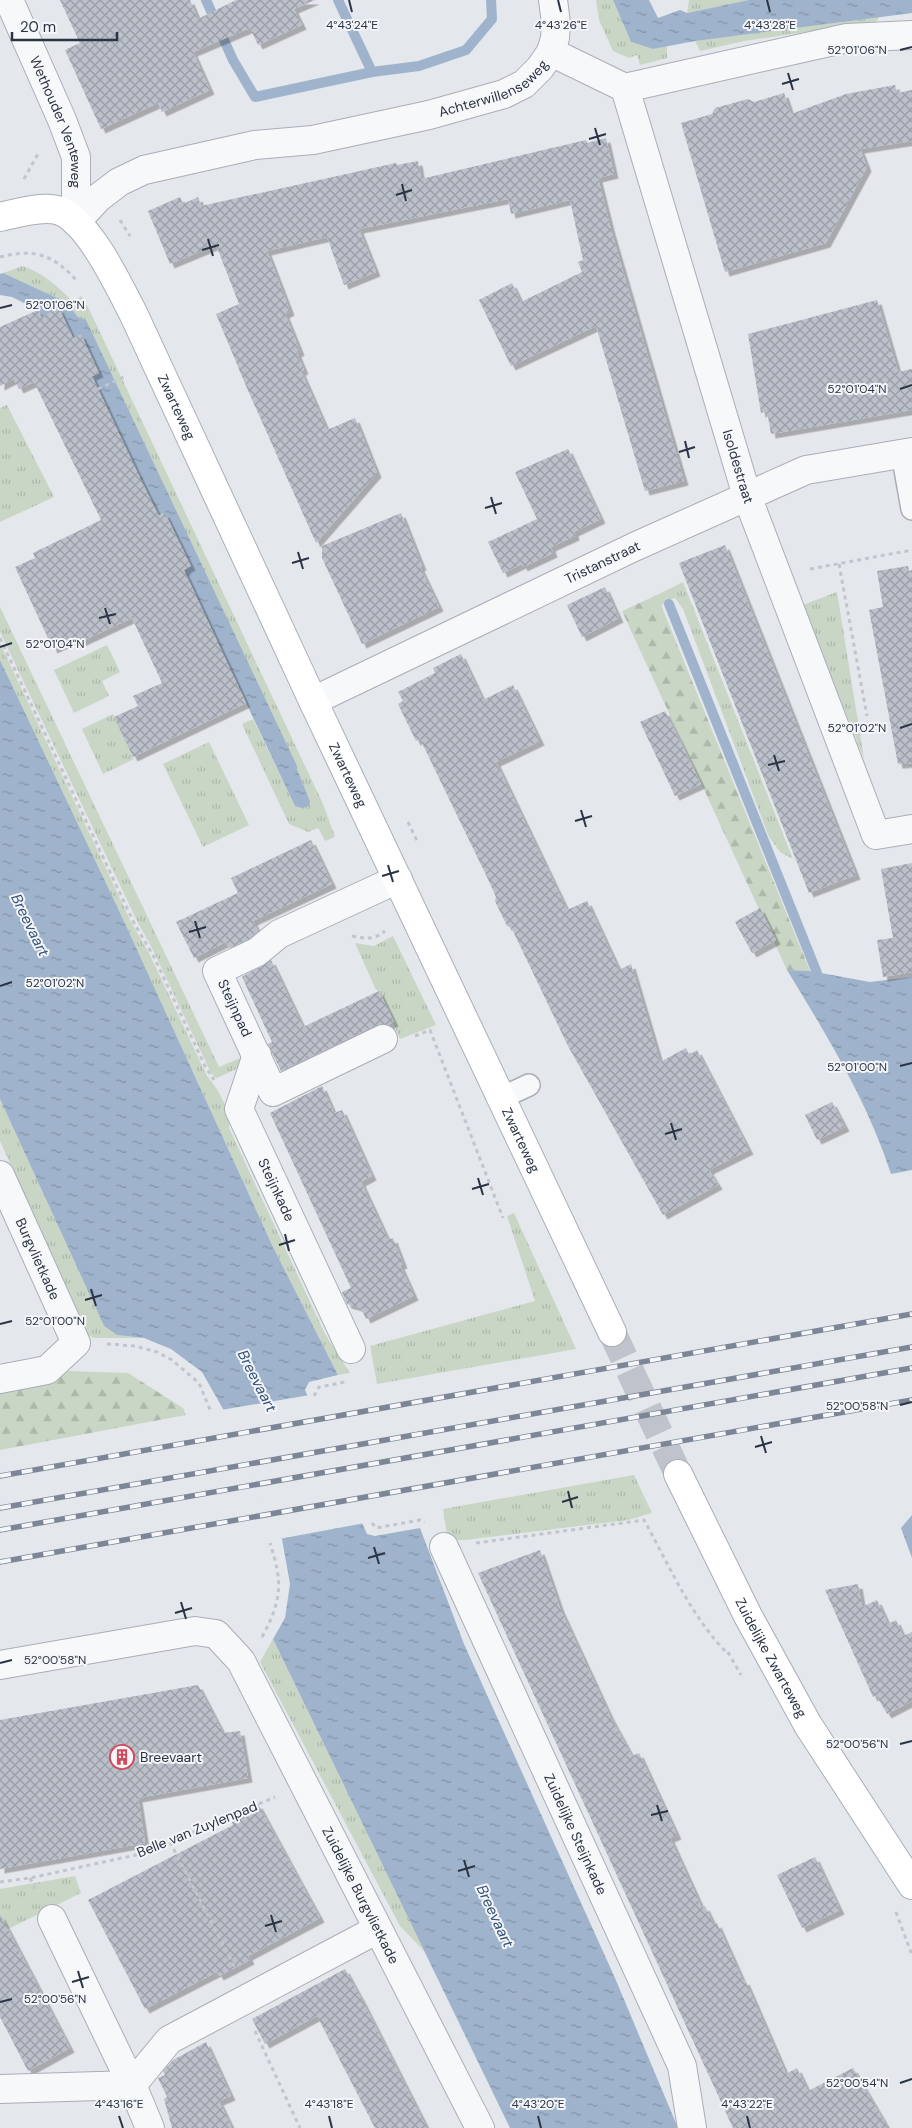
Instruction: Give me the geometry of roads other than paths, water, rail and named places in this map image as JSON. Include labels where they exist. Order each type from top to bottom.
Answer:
[{"type":"main road","points":[[0,217],[35,210],[60,211],[76,222]]},
{"type":"main road","name":"Zwarteweg","points":[[76,222],[107,264],[133,313],[313,701],[612,1332]]},
{"type":"main road","name":"Zuidelijke Zwarteweg","points":[[678,1474],[748,1616],[808,1725],[912,1884]]},
{"type":"street","name":"Wethouder Venteweg","points":[[9,0],[62,120],[76,157],[76,222]]},
{"type":"street","points":[[551,52],[556,23],[553,0]]},
{"type":"street","points":[[625,88],[847,38],[912,35]]},
{"type":"street","name":"Achterwillenseweg","points":[[76,222],[98,198],[120,182],[144,170],[255,145],[313,140],[484,101],[524,84],[540,68],[551,52],[625,88]]},
{"type":"street","name":"Isoldestraat","points":[[625,88],[747,496],[876,835],[912,829]]},
{"type":"street","name":"Tristanstraat","points":[[313,701],[625,551],[806,470],[907,453]]},
{"type":"street","name":"Steijnpad","points":[[383,1039],[274,1092],[217,971],[257,952],[279,934],[398,879]]},
{"type":"street","name":"Steijnkade","points":[[257,1055],[239,1110],[351,1349]]},
{"type":"street","name":"Burgvlietkade","points":[[0,1175],[76,1343],[47,1370],[0,1379]]},
{"type":"street","name":"Zuidelijke Steijnkade","points":[[444,1547],[682,2066],[692,2128]]},
{"type":"street","name":"Zuidelijke Burgvlietkade","points":[[0,1665],[194,1631],[216,1634],[241,1661],[480,2128]]},
{"type":"street","points":[[52,1919],[132,2085],[150,2128]]},
{"type":"street","points":[[0,2089],[132,2085],[170,2040],[378,1929]]},
{"type":"lane","name":"Tristanstraat","points":[[907,453],[912,509]]},
{"type":"lane","points":[[501,1098],[528,1085]]},
{"type":"water","points":[[613,0],[649,0],[658,18],[680,10],[687,13],[749,0],[912,0],[912,13],[695,41],[653,49],[631,42]]},
{"type":"water","points":[[3,273],[66,302],[78,317],[86,320],[297,766],[310,801],[309,806],[302,808],[295,806],[183,570],[190,566],[165,513],[157,516],[91,377],[99,373],[80,335],[73,338],[59,309],[41,317],[38,310],[12,297],[0,295],[0,274]]},
{"type":"water","points":[[0,660],[123,919],[273,1247],[338,1375],[309,1382],[305,1390],[367,1534],[375,1536],[420,1528],[464,1644],[615,1978],[678,2128],[510,2128],[273,1639],[285,1618],[290,1584],[282,1539],[223,1409],[202,1372],[171,1349],[144,1338],[117,1335],[104,1326],[0,1099]]},
{"type":"water","points":[[787,970],[810,971],[870,982],[912,977],[912,1170],[891,1174],[858,1094]]},
{"type":"water","points":[[912,1515],[912,1558],[901,1528]]},
{"type":"waterway","points":[[206,0],[233,60],[255,97],[372,72],[419,66],[466,50],[492,19],[491,0]]},
{"type":"waterway","points":[[338,0],[372,72]]},
{"type":"waterway","points":[[669,604],[817,973]]},
{"type":"tunnel","points":[[612,1332],[678,1474]]},
{"type":"railway","points":[[0,1476],[912,1314]]},
{"type":"railway","points":[[0,1508],[912,1347]]},
{"type":"railway","points":[[0,1530],[912,1368]]},
{"type":"railway","points":[[0,1562],[912,1400]]},
{"type":"place","name":"Breevaart","points":[[122,1757]]}]
